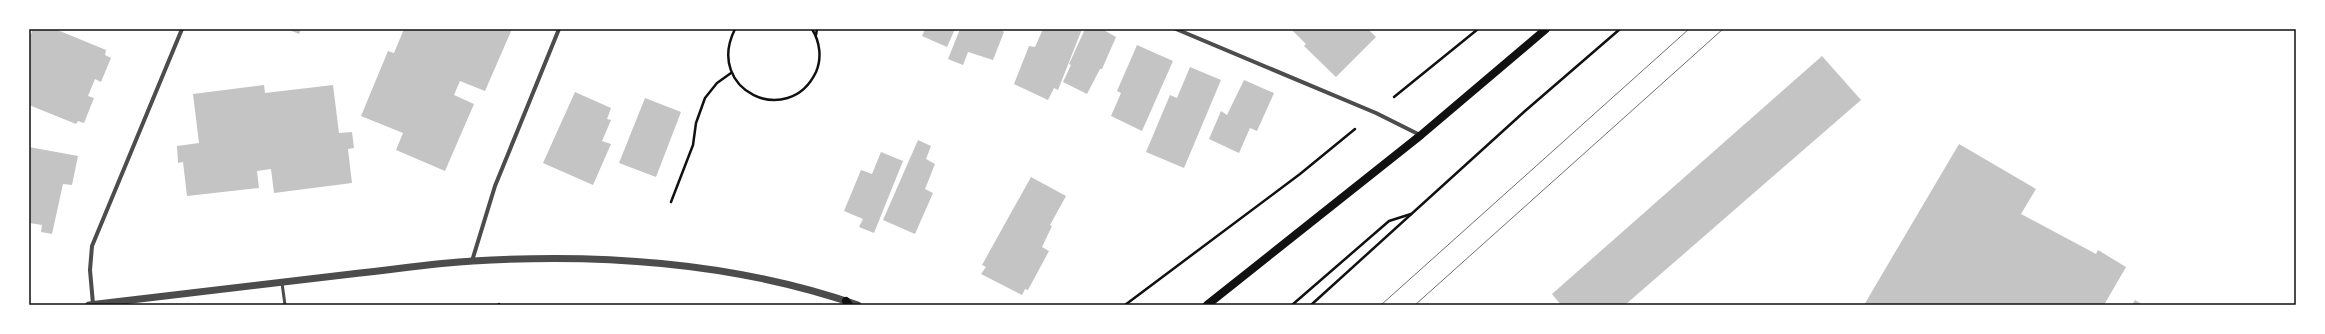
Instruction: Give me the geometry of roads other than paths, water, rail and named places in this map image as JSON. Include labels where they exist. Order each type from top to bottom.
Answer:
[{"type":"main road","points":[[1207,305],[1421,135],[1546,29]]},
{"type":"street","points":[[94,304],[90,270],[92,246],[182,29]]},
{"type":"street","points":[[472,261],[494,186],[559,29]]},
{"type":"street","points":[[1176,29],[1376,113],[1421,135]]},
{"type":"street","points":[[89,305],[282,281],[472,261],[597,258],[659,261],[737,272],[797,286],[858,305]]},
{"type":"lane","points":[[282,281],[285,305]]},
{"type":"tram line","points":[[1381,305],[1689,29]]},
{"type":"tram line","points":[[1415,305],[1723,29]]}]
